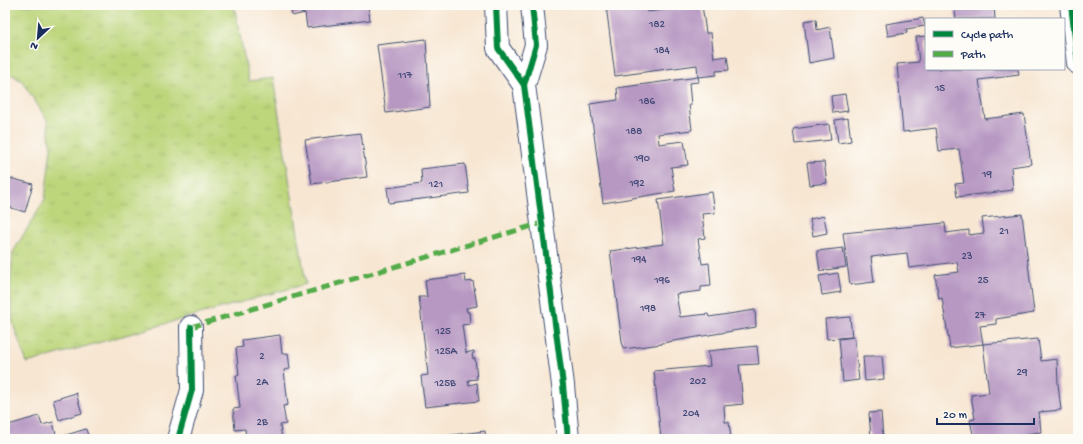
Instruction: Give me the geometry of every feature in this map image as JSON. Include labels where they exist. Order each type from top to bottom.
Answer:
[{"type":"street","points":[[496,5],[498,48],[524,86]]},
{"type":"street","points":[[532,5],[536,45],[524,86],[563,385],[568,439]]},
{"type":"street","points":[[1071,5],[1078,62]]},
{"type":"street","points":[[178,439],[192,390],[191,327]]},
{"type":"green space","points":[[5,5],[234,5],[249,81],[273,78],[306,284],[27,363],[13,324],[10,290],[13,252],[45,199],[51,148],[47,120],[23,82],[5,70]]},
{"type":"building","points":[[290,5],[368,5],[370,20],[307,28],[305,13],[292,16]]},
{"type":"building","points":[[606,5],[646,5],[647,12],[702,5],[706,33],[711,33],[714,58],[727,56],[729,70],[716,71],[716,75],[698,77],[697,65],[615,76]]},
{"type":"building","points":[[954,5],[994,5],[995,18],[956,18]]},
{"type":"building","points":[[923,18],[925,26],[906,29],[907,33],[888,36],[886,24]]},
{"type":"building","points":[[816,19],[817,30],[830,27],[834,58],[809,63],[804,21]]},
{"type":"building","points":[[925,36],[925,70],[1018,70],[1019,75],[979,80],[985,119],[1024,114],[1031,164],[1011,167],[1013,190],[957,197],[955,184],[964,183],[959,149],[939,151],[936,128],[903,132],[897,64],[919,62],[916,37]]},
{"type":"building","points":[[426,39],[430,107],[386,113],[377,45]]},
{"type":"building","points":[[698,77],[699,82],[689,83],[691,105],[689,105],[692,130],[658,134],[659,144],[684,141],[688,165],[671,167],[675,191],[603,203],[590,104],[618,100],[617,88]]},
{"type":"building","points":[[845,94],[848,111],[833,113],[831,96]]},
{"type":"building","points":[[848,118],[851,141],[838,143],[835,120]]},
{"type":"building","points":[[829,124],[831,140],[795,144],[793,129]]},
{"type":"building","points":[[361,133],[367,177],[312,184],[305,140]]},
{"type":"building","points":[[824,162],[827,183],[810,185],[807,163]]},
{"type":"building","points":[[465,164],[469,193],[389,203],[387,188],[422,183],[421,169]]},
{"type":"building","points":[[5,177],[33,184],[25,212],[5,206]]},
{"type":"building","points":[[712,192],[715,213],[702,214],[705,238],[698,239],[702,264],[709,263],[711,286],[701,287],[701,291],[676,294],[680,317],[708,314],[709,317],[755,310],[756,327],[662,344],[623,349],[610,251],[664,244],[658,200]]},
{"type":"building","points":[[1022,214],[1034,313],[996,319],[996,324],[980,326],[983,344],[950,348],[942,298],[939,299],[935,275],[959,272],[957,262],[909,268],[907,253],[871,257],[874,282],[850,285],[843,233],[945,223],[946,233],[969,230],[969,235],[984,233],[982,218]]},
{"type":"building","points":[[824,216],[827,233],[813,236],[810,219]]},
{"type":"building","points":[[843,248],[846,267],[820,271],[817,251]]},
{"type":"building","points":[[838,273],[841,292],[822,295],[819,276]]},
{"type":"building","points":[[465,275],[466,282],[473,281],[477,306],[466,308],[467,312],[469,312],[470,324],[462,325],[466,353],[474,351],[472,354],[473,359],[475,358],[477,379],[468,380],[469,385],[477,383],[479,401],[425,407],[421,376],[428,375],[419,297],[427,297],[425,280]]},
{"type":"building","points":[[850,317],[852,337],[827,339],[825,319]]},
{"type":"building","points":[[280,335],[282,354],[288,353],[290,369],[284,370],[288,405],[283,406],[286,424],[280,425],[282,439],[246,439],[245,429],[235,430],[233,409],[240,408],[236,375],[239,375],[236,348],[243,347],[242,340]]},
{"type":"building","points":[[854,337],[859,380],[843,382],[839,339]]},
{"type":"building","points":[[1038,339],[1041,361],[1057,359],[1061,410],[1039,412],[1041,432],[1025,434],[1025,439],[974,439],[970,420],[975,419],[971,395],[989,393],[983,344]]},
{"type":"building","points":[[757,346],[759,364],[739,365],[743,404],[724,406],[725,422],[729,422],[731,439],[661,439],[654,371],[710,366],[708,351]]},
{"type":"building","points":[[863,356],[882,356],[884,379],[865,381]]},
{"type":"building","points":[[76,393],[82,413],[59,420],[53,400]]},
{"type":"building","points":[[881,412],[883,439],[871,439],[869,413]]},
{"type":"building","points":[[39,416],[42,425],[53,422],[57,439],[5,439],[5,426]]},
{"type":"building","points":[[86,429],[89,439],[64,439],[63,436]]},
{"type":"building","points":[[485,431],[486,439],[435,439],[435,437]]},
{"type":"marked path","points":[[191,327],[542,223]]},
{"type":"cycle path","points":[[496,5],[498,48],[524,85]]},
{"type":"cycle path","points":[[532,5],[536,45],[524,85],[563,385],[568,439]]},
{"type":"cycle path","points":[[1071,5],[1078,63]]},
{"type":"cycle path","points":[[178,439],[192,390],[191,327]]}]
